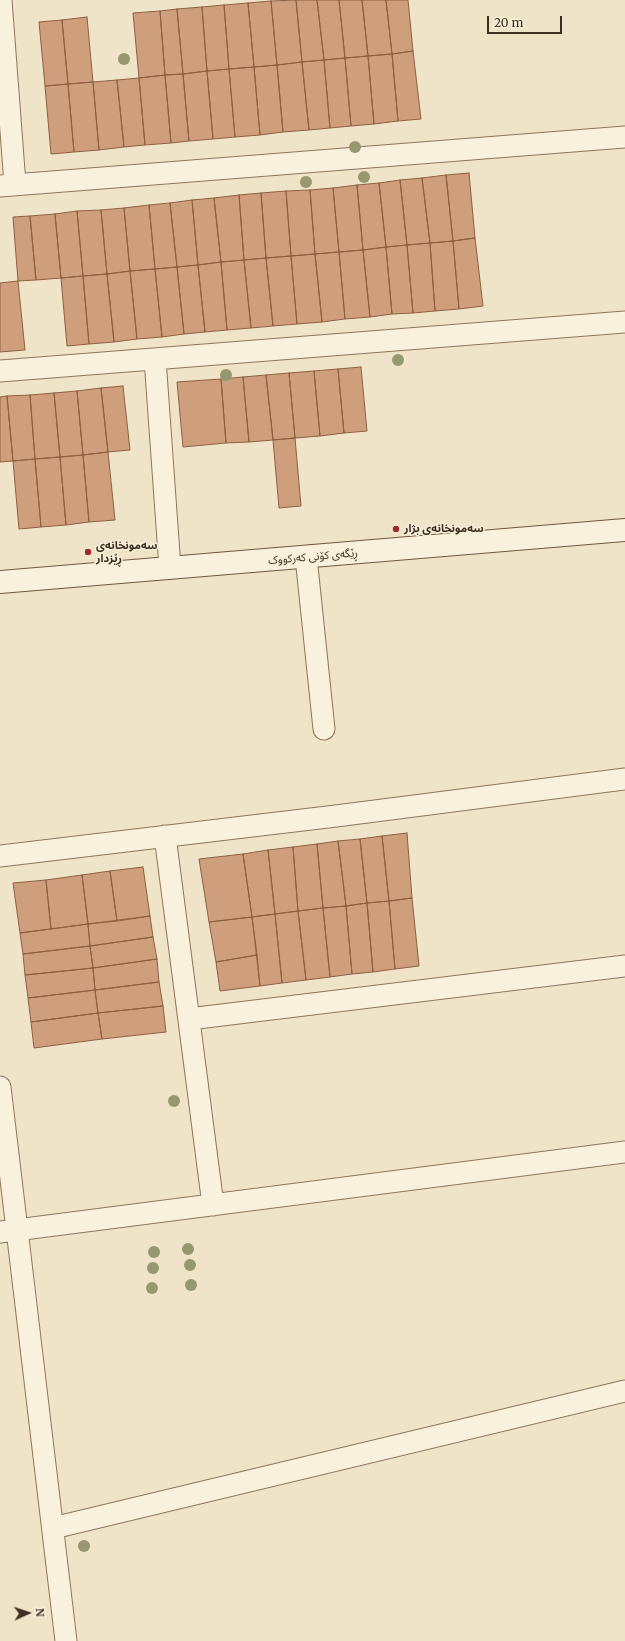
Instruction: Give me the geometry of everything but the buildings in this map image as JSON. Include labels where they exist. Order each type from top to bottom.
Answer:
[{"type":"street","points":[[1,0],[8,185],[625,137]]},
{"type":"street","points":[[0,371],[625,322]]},
{"type":"street","points":[[155,360],[170,568]]},
{"type":"street","name":"ڕێگەی کۆنی کەرکووک","points":[[0,582],[625,530]]},
{"type":"street","points":[[306,557],[324,729]]},
{"type":"street","points":[[0,856],[625,779]]},
{"type":"street","points":[[165,836],[213,1205]]},
{"type":"street","points":[[189,1019],[625,966]]},
{"type":"street","points":[[0,1087],[8,1231],[53,1528],[66,1641]]},
{"type":"street","points":[[8,1231],[625,1152]]},
{"type":"street","points":[[53,1528],[625,1391]]},
{"type":"place","name":"سەمونخانەی بژار","points":[[396,529]]},
{"type":"place","name":"سەمونخانەی ڕێزدار","points":[[88,552]]}]
